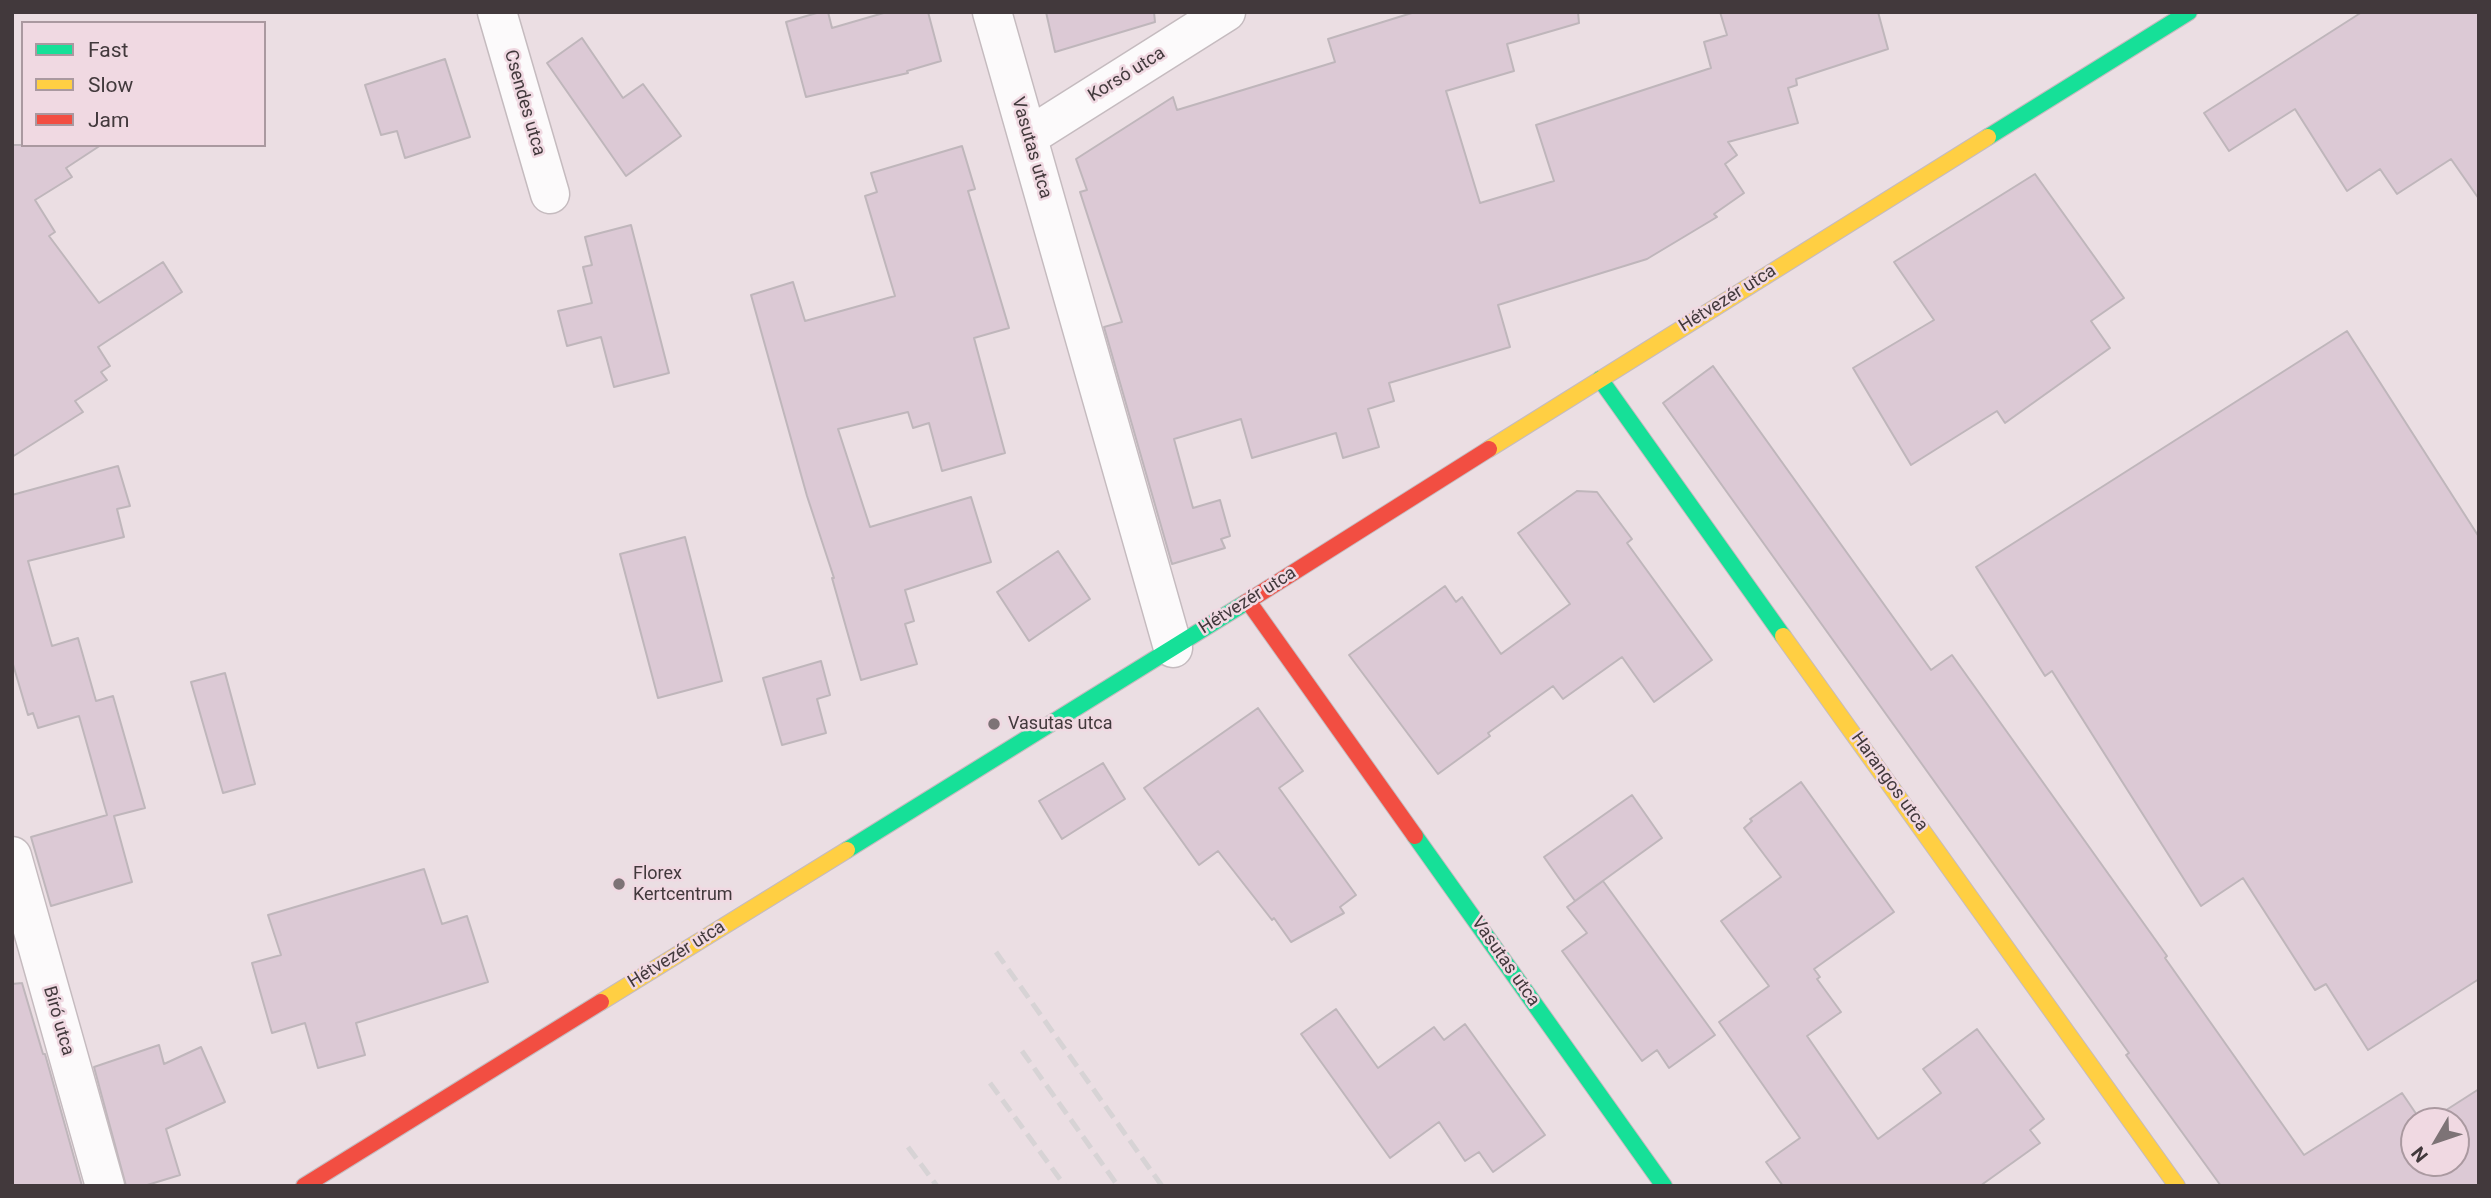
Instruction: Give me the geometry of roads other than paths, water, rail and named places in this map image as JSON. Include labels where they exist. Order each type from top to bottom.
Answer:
[{"type":"street","name":"Csendes utca","points":[[497,12],[550,194]]},
{"type":"street","name":"Vasutas utca","points":[[992,12],[1173,648]]},
{"type":"street","name":"Korsó utca","points":[[1028,137],[1226,12]]},
{"type":"street","name":"Hétvezér utca","points":[[304,1186],[1173,648],[2189,12]]},
{"type":"street","name":"Harangos utca","points":[[1600,379],[2177,1186]]},
{"type":"street","name":"Vasutas utca","points":[[1248,601],[1664,1186]]},
{"type":"street","name":"Bíró utca","points":[[12,856],[105,1186]]},
{"type":"railway","points":[[996,952],[1162,1186]]},
{"type":"railway","points":[[1022,1051],[1118,1186]]},
{"type":"railway","points":[[990,1083],[1065,1186]]},
{"type":"railway","points":[[908,1147],[937,1186]]},
{"type":"place","name":"Vasutas utca","points":[[994,724]]},
{"type":"place","name":"Florex Kertcentrum","points":[[619,884]]}]
